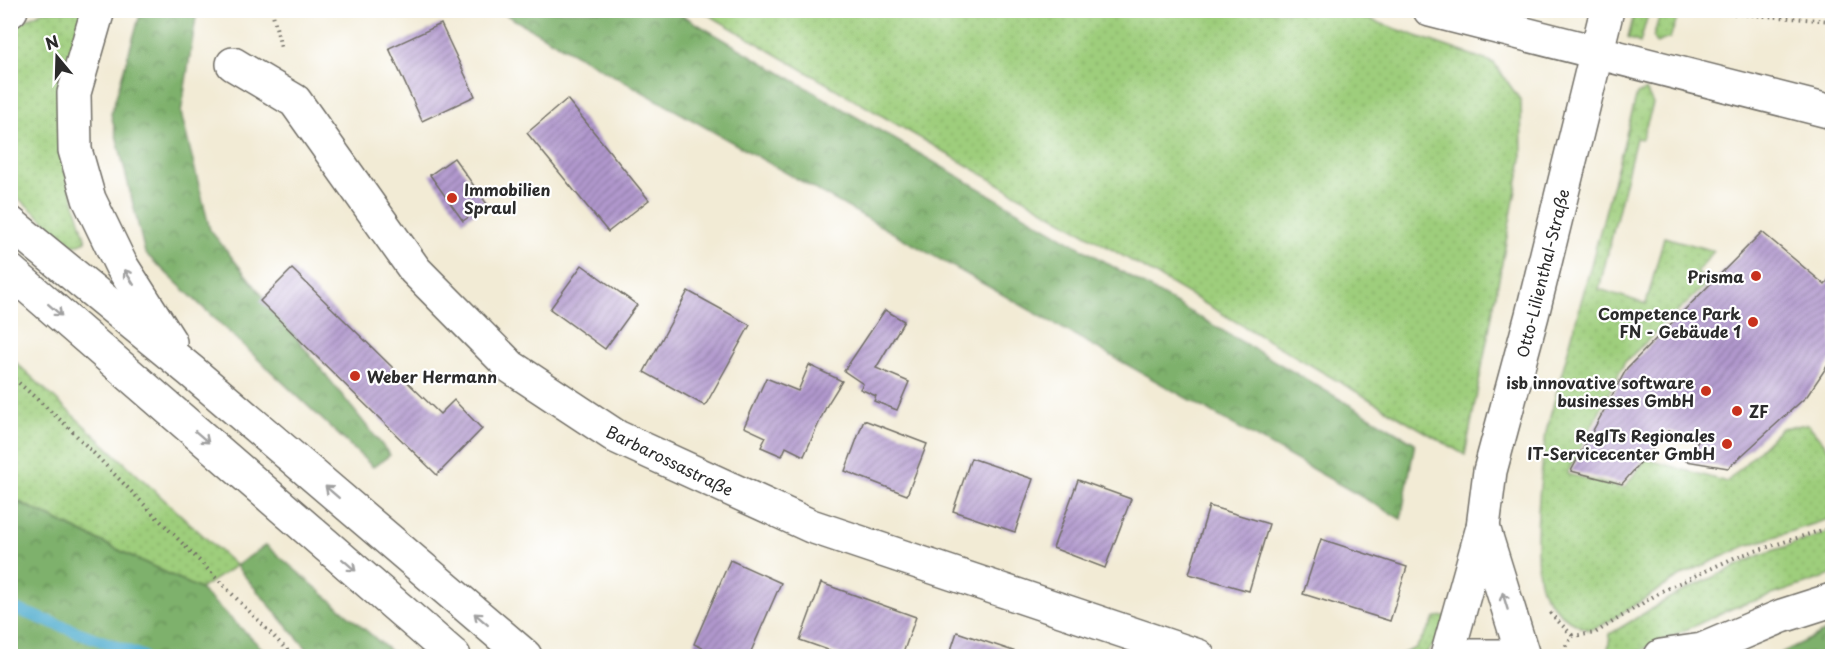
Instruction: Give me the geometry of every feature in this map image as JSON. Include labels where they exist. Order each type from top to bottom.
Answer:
[{"type":"street","points":[[98,10],[74,93],[75,150],[89,199],[121,265],[159,327],[191,371]]},
{"type":"street","points":[[1430,10],[1594,54],[1833,112]]},
{"type":"street","name":"Otto-Lilienthal-Straße","points":[[1447,657],[1483,527],[1490,471],[1532,315],[1606,10]]},
{"type":"street","name":"Barbarossastraße","points":[[233,64],[295,101],[415,270],[511,368],[617,437],[811,526],[1114,643],[1198,657]]},
{"type":"street","points":[[10,223],[191,371],[525,657]]},
{"type":"street","points":[[10,272],[454,657]]},
{"type":"street","name":"Otto-Lilienthal-Straße","points":[[1483,527],[1522,657]]},
{"type":"street","points":[[1660,657],[1700,653],[1782,616],[1833,600]]},
{"type":"street","points":[[1468,657],[1506,657]]},
{"type":"path","points":[[1698,10],[1833,21]]},
{"type":"path","points":[[10,375],[66,425],[293,657]]},
{"type":"path","points":[[1557,657],[1573,636],[1595,633],[1662,591],[1736,557],[1833,527]]},
{"type":"green space","points":[[43,11],[86,11],[65,170],[86,241],[74,246],[11,192],[10,29]]},
{"type":"green space","points":[[141,11],[197,11],[181,113],[210,230],[390,455],[373,467],[145,253],[111,114]]},
{"type":"green space","points":[[499,11],[675,11],[1415,443],[1401,519]]},
{"type":"green space","points":[[702,11],[1345,11],[1494,63],[1521,101],[1522,159],[1465,455]]},
{"type":"green space","points":[[1635,11],[1649,11],[1640,43],[1628,38]]},
{"type":"green space","points":[[1661,11],[1680,11],[1670,38],[1656,43],[1653,38]]},
{"type":"green space","points":[[1646,90],[1653,104],[1642,139],[1636,138],[1599,289],[1646,304],[1664,237],[1714,251],[1697,272],[1708,283],[1625,362],[1567,474],[1624,488],[1646,459],[1727,482],[1781,428],[1808,424],[1832,453],[1832,518],[1746,546],[1684,574],[1603,625],[1588,630],[1569,620],[1558,610],[1544,593],[1540,580],[1537,539],[1542,467],[1546,432],[1637,94]]},
{"type":"green space","points":[[10,357],[236,566],[200,589],[11,498]]},
{"type":"green space","points":[[10,498],[200,589],[270,656],[23,656],[11,651]]},
{"type":"green space","points":[[1832,531],[1832,575],[1733,608],[1629,656],[1611,656],[1608,650],[1610,634],[1671,597],[1760,555]]},
{"type":"green space","points":[[266,545],[396,656],[313,656],[236,566]]},
{"type":"green space","points":[[1447,616],[1438,638],[1426,653],[1419,657],[1397,656],[1416,648],[1436,617]]},
{"type":"green space","points":[[1832,628],[1832,656],[1775,656]]},
{"type":"building","points":[[441,24],[475,96],[422,121],[389,48]]},
{"type":"building","points":[[567,99],[649,200],[608,232],[527,133]]},
{"type":"building","points":[[454,158],[487,204],[463,221],[430,175]]},
{"type":"building","name":"Competence Park FN - Gebäude 1","points":[[1762,232],[1825,285],[1832,275],[1832,359],[1807,396],[1728,468],[1686,461],[1700,438],[1668,431],[1622,484],[1571,471],[1627,368]]},
{"type":"building","points":[[582,265],[637,305],[605,349],[550,309]]},
{"type":"building","points":[[292,269],[440,414],[454,400],[482,429],[437,475],[260,301]]},
{"type":"building","points":[[688,291],[750,325],[705,406],[644,372]]},
{"type":"building","points":[[885,310],[904,321],[876,368],[909,382],[897,410],[874,401],[876,396],[860,389],[863,384],[844,371]]},
{"type":"building","points":[[809,365],[842,381],[827,405],[804,456],[786,447],[782,456],[761,447],[766,437],[744,427],[766,378],[798,391]]},
{"type":"building","points":[[864,420],[927,444],[907,495],[845,471]]},
{"type":"building","points":[[971,458],[1033,479],[1015,532],[953,511]]},
{"type":"building","points":[[1078,480],[1131,499],[1105,568],[1053,548]]},
{"type":"building","points":[[1209,506],[1269,524],[1249,591],[1189,574]]},
{"type":"building","points":[[1321,539],[1407,567],[1390,621],[1303,594]]},
{"type":"building","points":[[730,560],[781,583],[749,656],[714,656],[715,654],[694,644]]},
{"type":"building","points":[[821,583],[916,617],[902,656],[845,656],[800,640]]},
{"type":"building","points":[[957,632],[1019,653],[1018,656],[949,656]]},
{"type":"waterway","points":[[10,607],[142,656]]},
{"type":"place","name":"Immobilien Spraul","points":[[452,198]]},
{"type":"place","name":"Prisma","points":[[1756,276]]},
{"type":"place","name":"Competence Park FN - Gebäude 1","points":[[1753,322]]},
{"type":"place","name":"Weber Hermann","points":[[355,376]]},
{"type":"place","name":"isb innovative software businesses GmbH","points":[[1706,391]]},
{"type":"place","name":"ZF","points":[[1737,411]]},
{"type":"place","name":"RegITs Regionales IT-Servicecenter GmbH","points":[[1727,444]]}]
